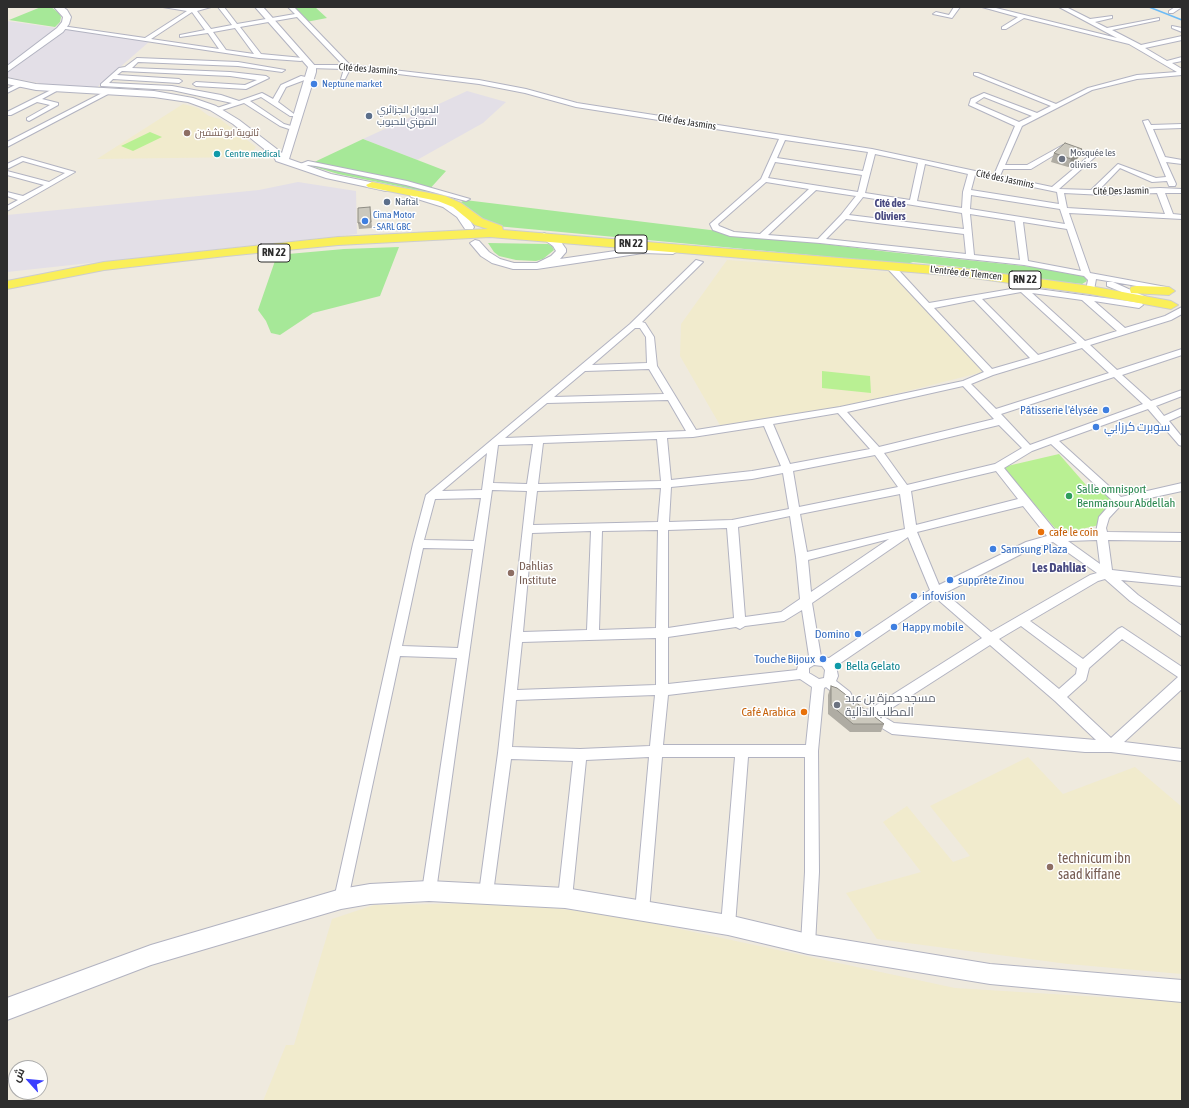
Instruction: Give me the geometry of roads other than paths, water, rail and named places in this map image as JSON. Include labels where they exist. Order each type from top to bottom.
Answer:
[{"type":"main road","points":[[7,70],[62,28],[66,22],[66,17],[64,12],[58,7]]},
{"type":"main road","points":[[253,7],[267,20],[305,62],[312,72],[283,157]]},
{"type":"main road","points":[[259,7],[267,20],[305,62],[308,68],[307,78],[288,127],[283,157]]},
{"type":"main road","points":[[7,81],[19,85],[102,89],[176,97],[216,110],[236,122],[283,157],[299,166],[329,176],[418,195],[442,203],[461,215],[469,226]]},
{"type":"main road","points":[[372,185],[440,207],[454,216],[460,223],[461,228],[459,234]]},
{"type":"main road","points":[[372,185],[435,196],[452,202],[479,222],[489,227],[544,236],[557,244],[561,252],[555,258],[537,266]]},
{"type":"main road","name":"RN 22","points":[[7,285],[104,266],[149,260],[338,241],[490,233],[544,236],[719,252],[889,265]]},
{"type":"main road","name":"RN 22","points":[[7,291],[32,285],[148,266],[270,253],[427,239],[544,236]]},
{"type":"main road","points":[[475,243],[485,254],[496,261],[513,266],[537,266],[643,250],[719,252]]},
{"type":"main road","name":"L'entrée de Tlemcen","points":[[889,265],[966,272],[1178,308]]},
{"type":"main road","name":"L'entrée de Tlemcen","points":[[1086,293],[1149,289],[1175,291]]},
{"type":"main road","points":[[1175,291],[1164,297],[1178,308]]},
{"type":"main road","points":[[7,1009],[151,954],[341,899],[370,894],[429,891],[565,898],[728,925],[808,944],[990,974],[1182,991]]},
{"type":"street","points":[[166,7],[208,7]]},
{"type":"street","points":[[221,7],[259,56]]},
{"type":"street","points":[[291,7],[348,67],[343,78]]},
{"type":"street","points":[[936,14],[950,17],[957,7]]},
{"type":"street","points":[[985,7],[1023,14],[1128,42]]},
{"type":"street","points":[[1062,7],[1140,47],[1182,73]]},
{"type":"street","points":[[1171,12],[1179,7]]},
{"type":"street","points":[[178,30],[192,8]]},
{"type":"street","points":[[192,8],[224,51]]},
{"type":"street","points":[[147,39],[178,30],[209,31],[299,14]]},
{"type":"street","points":[[1004,28],[1023,14]]},
{"type":"street","points":[[1089,21],[1110,17]]},
{"type":"street","points":[[1105,30],[1157,19]]},
{"type":"street","points":[[1174,27],[1182,30]]},
{"type":"street","name":"Cité des Jasmins","points":[[62,28],[305,62],[479,82],[526,91],[576,105],[872,151],[1057,190]]},
{"type":"street","points":[[178,30],[186,45]]},
{"type":"street","points":[[1140,47],[1182,38]]},
{"type":"street","points":[[1166,63],[1182,59]]},
{"type":"street","points":[[127,69],[137,60],[238,64],[285,69],[246,87],[196,84]]},
{"type":"street","points":[[7,145],[48,124],[102,89],[121,69],[206,73],[265,79]]},
{"type":"street","points":[[172,88],[188,72]]},
{"type":"street","points":[[189,92],[206,73]]},
{"type":"street","points":[[996,178],[1019,126],[1090,89],[1137,77],[1182,73]]},
{"type":"street","points":[[976,74],[1057,106]]},
{"type":"street","points":[[112,77],[179,81]]},
{"type":"street","points":[[274,103],[283,86],[301,78],[307,78]]},
{"type":"street","points":[[7,91],[19,85]]},
{"type":"street","points":[[8,114],[59,88]]},
{"type":"street","points":[[102,89],[172,88],[221,97],[243,102],[288,127]]},
{"type":"street","points":[[216,110],[262,95],[292,116]]},
{"type":"street","points":[[1019,126],[971,104],[973,100],[984,95],[1038,116]]},
{"type":"street","points":[[29,119],[56,104],[37,100]]},
{"type":"street","points":[[8,114],[48,124]]},
{"type":"street","points":[[1178,191],[1170,179],[1147,124],[1182,126]]},
{"type":"street","points":[[783,137],[764,180],[714,226],[733,234],[820,241],[1024,262],[1175,291]]},
{"type":"street","points":[[1000,167],[1028,167],[1062,147],[1092,156],[1057,190],[1086,274],[1092,279],[1086,293]]},
{"type":"street","points":[[820,241],[844,217],[861,195],[872,151]]},
{"type":"street","points":[[7,167],[22,159],[71,172],[7,209]]},
{"type":"street","points":[[1161,159],[1182,162]]},
{"type":"street","points":[[773,160],[867,174]]},
{"type":"street","points":[[913,203],[922,161]]},
{"type":"street","points":[[299,166],[308,162],[407,183],[466,199]]},
{"type":"street","points":[[1093,192],[1118,166],[1155,180],[1170,179]]},
{"type":"street","points":[[970,257],[966,212],[967,192],[972,172]]},
{"type":"street","points":[[7,173],[49,184]]},
{"type":"street","points":[[764,180],[1070,227]]},
{"type":"street","points":[[762,237],[814,188]]},
{"type":"street","name":"Cité Des Jasmin","points":[[1057,190],[1093,192],[1160,190],[1178,191]]},
{"type":"street","points":[[1160,190],[1170,216]]},
{"type":"street","points":[[967,192],[1064,208],[1182,217]]},
{"type":"street","points":[[7,194],[24,199]]},
{"type":"street","points":[[844,217],[967,232]]},
{"type":"street","points":[[1018,220],[1024,262]]},
{"type":"street","points":[[341,899],[418,544],[432,495],[585,368],[633,326],[699,262]]},
{"type":"street","points":[[889,265],[990,373]]},
{"type":"street","points":[[1086,274],[1127,290]]},
{"type":"street","points":[[928,306],[1023,289],[1086,293],[1124,332]]},
{"type":"street","points":[[1023,289],[1150,405],[1182,443]]},
{"type":"street","name":"L'entrée de Tlemcen","points":[[1127,290],[1144,303]]},
{"type":"street","points":[[975,297],[1036,358]]},
{"type":"street","points":[[494,442],[693,434],[768,423],[840,410],[965,383],[1036,358],[1168,318],[1178,308]]},
{"type":"street","points":[[633,326],[642,325],[650,337],[652,366],[669,397],[693,434]]},
{"type":"street","points":[[432,495],[487,490],[666,484],[752,475],[877,451],[998,417],[1182,352]]},
{"type":"street","points":[[585,368],[652,366]]},
{"type":"street","points":[[965,383],[1028,449]]},
{"type":"street","points":[[527,529],[663,526],[686,527],[732,524],[905,489],[998,467],[1028,449],[1182,393]]},
{"type":"street","points":[[545,400],[669,397]]},
{"type":"street","points":[[840,410],[877,451],[905,489],[911,530],[936,592],[989,639],[1059,697],[1111,746]]},
{"type":"street","points":[[1164,420],[1182,411]]},
{"type":"street","points":[[768,423],[788,468],[802,557],[806,601],[816,660]]},
{"type":"street","points":[[642,911],[658,751],[662,690],[663,526],[666,484],[662,436]]},
{"type":"street","points":[[1052,440],[1119,501]]},
{"type":"street","points":[[486,893],[505,753],[527,529],[538,441]]},
{"type":"street","points":[[429,891],[494,442]]},
{"type":"street","points":[[998,467],[1027,501],[1055,538],[1107,574],[1134,598],[1182,632]]},
{"type":"street","points":[[1107,574],[1100,528],[1104,517],[1119,501],[1182,487]]},
{"type":"street","points":[[802,557],[1027,501]]},
{"type":"street","points":[[732,524],[740,624]]},
{"type":"street","points":[[593,635],[597,528]]},
{"type":"street","points":[[516,637],[663,633],[740,624],[784,616],[911,530]]},
{"type":"street","points":[[828,665],[936,592],[1030,545],[1055,538],[1102,536],[1182,537]]},
{"type":"street","points":[[418,544],[478,545]]},
{"type":"street","points":[[871,715],[989,639],[1094,578],[1107,574],[1182,582]]},
{"type":"street","points":[[1021,620],[1083,666]]},
{"type":"street","points":[[1059,697],[1082,676],[1083,666],[1122,632],[1182,674]]},
{"type":"street","points":[[395,651],[463,653]]},
{"type":"street","points":[[803,674],[805,663],[816,660],[828,665],[832,672],[830,679],[823,683]]},
{"type":"street","points":[[510,696],[662,690],[803,674]]},
{"type":"street","points":[[803,674],[809,680],[823,683],[892,728],[1085,746],[1111,746],[1182,755]]},
{"type":"street","points":[[1111,746],[1182,681]]},
{"type":"street","points":[[808,944],[812,872],[812,751],[823,683]]},
{"type":"street","points":[[505,753],[580,755],[658,751],[812,751]]},
{"type":"street","points":[[728,925],[742,752]]},
{"type":"street","points":[[565,898],[580,755]]},
{"type":"waterway","points":[[1149,7],[1182,20]]},
{"type":"place","name":"Neptune market","points":[[314,84]]},
{"type":"place","name":"الديوان الجزائري المهني للحبوب","points":[[369,116]]},
{"type":"place","name":"ثانوية ابو تشفين","points":[[187,133]]},
{"type":"place","name":"Centre medical","points":[[217,154]]},
{"type":"place","name":"Mosquée les oliviers","points":[[1062,159]]},
{"type":"place","name":"Naftal","points":[[387,202]]},
{"type":"place","name":"Cima Motor - SARL GBC","points":[[365,221]]},
{"type":"place","name":"Pâtisserie l'élysée","points":[[1106,410]]},
{"type":"place","name":"سوبرت كرزابي","points":[[1096,427]]},
{"type":"place","name":"Salle omnisport Benmansour Abdellah","points":[[1069,496]]},
{"type":"place","name":"cafe le coin","points":[[1041,532]]},
{"type":"place","name":"Samsung Plaza","points":[[993,549]]},
{"type":"place","name":"Dahlias Institute","points":[[511,573]]},
{"type":"place","name":"supprête Zinou","points":[[950,580]]},
{"type":"place","name":"infovision","points":[[914,596]]},
{"type":"place","name":"Happy mobile","points":[[894,627]]},
{"type":"place","name":"Domino","points":[[858,634]]},
{"type":"place","name":"Touche Bijoux","points":[[823,659]]},
{"type":"place","name":"Bella Gelato","points":[[838,666]]},
{"type":"place","name":"مسجد حمزة بن عبد المطلب الدالية","points":[[837,705]]},
{"type":"place","name":"Café Arabica","points":[[804,712]]},
{"type":"place","name":"technicum ibn saad kiffane","points":[[1050,867]]},
{"type":"district","name":"Cité des Oliviers","points":[[890,210]]},
{"type":"district","name":"Les Dahlias","points":[[1059,568]]}]
